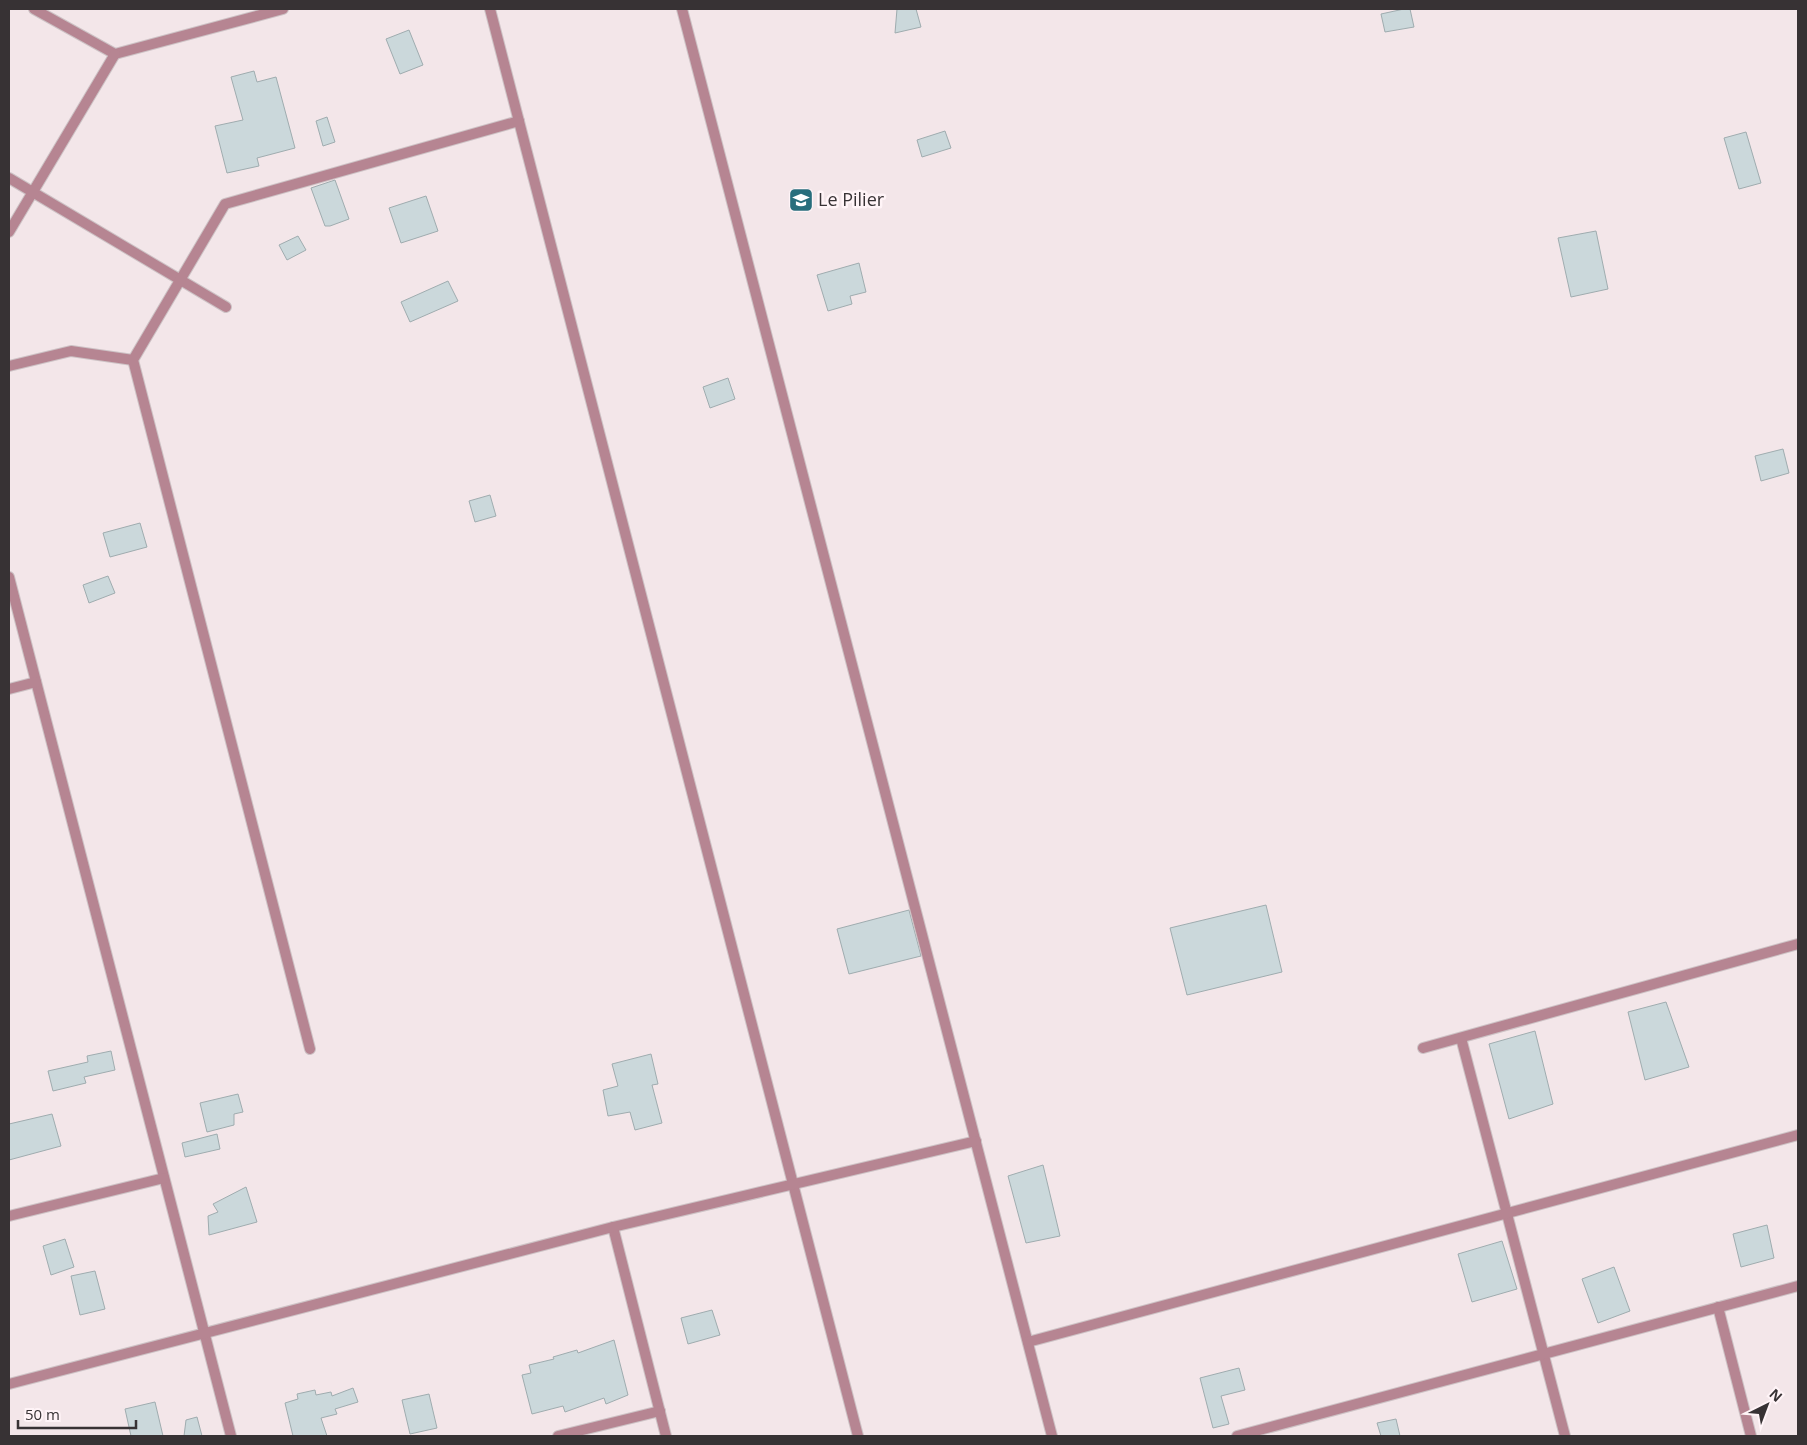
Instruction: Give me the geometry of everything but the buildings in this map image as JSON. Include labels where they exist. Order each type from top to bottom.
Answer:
[{"type":"street","points":[[34,9],[115,54]]},
{"type":"street","points":[[9,232],[115,54],[283,9]]},
{"type":"street","points":[[490,9],[858,1436]]},
{"type":"street","points":[[682,9],[1052,1436]]},
{"type":"street","points":[[310,1049],[132,360],[225,204],[519,121]]},
{"type":"street","points":[[9,178],[226,307]]},
{"type":"street","points":[[9,366],[71,351],[132,360]]},
{"type":"street","points":[[9,578],[231,1436]]},
{"type":"street","points":[[9,689],[36,682]]},
{"type":"street","points":[[1423,1048],[1798,944]]},
{"type":"street","points":[[1461,1038],[1565,1436]]},
{"type":"street","points":[[1028,1342],[1798,1135]]},
{"type":"street","points":[[9,1384],[613,1227],[976,1141]]},
{"type":"street","points":[[10,1213],[164,1178]]},
{"type":"street","points":[[613,1227],[666,1436]]},
{"type":"street","points":[[1237,1436],[1798,1286]]},
{"type":"street","points":[[1718,1307],[1751,1436]]},
{"type":"street","points":[[558,1436],[660,1411]]},
{"type":"place","name":"Le Pilier","points":[[801,200]]}]
